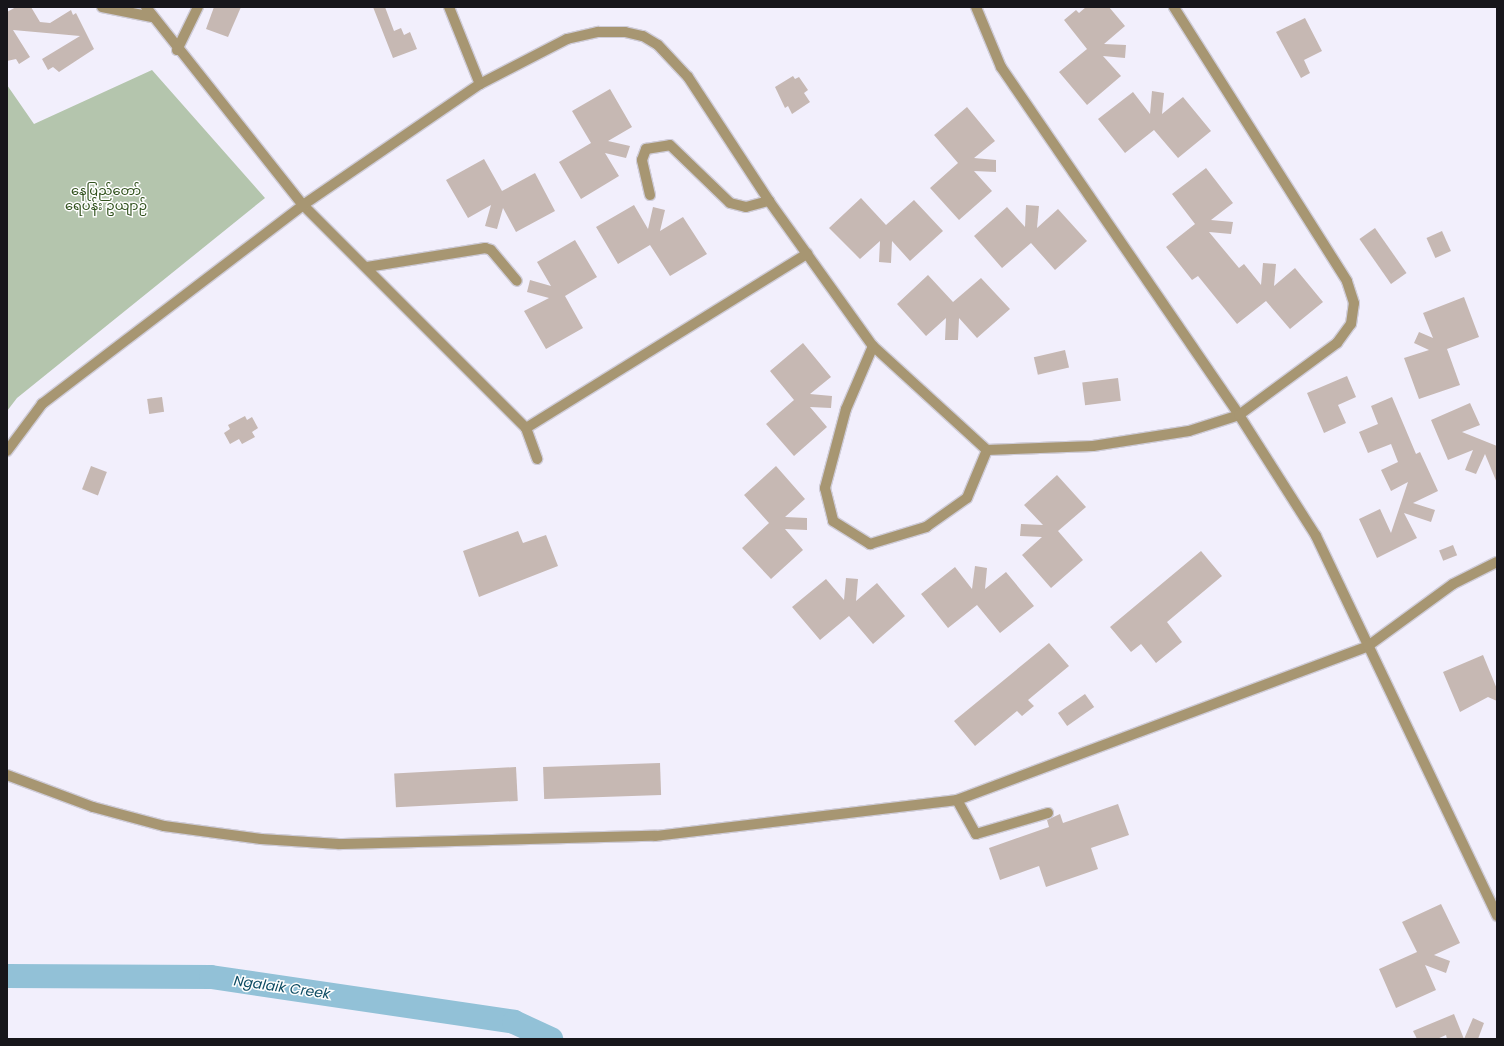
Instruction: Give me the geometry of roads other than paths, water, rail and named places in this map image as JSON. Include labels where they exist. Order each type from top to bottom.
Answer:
[{"type":"street","points":[[102,7],[152,17]]},
{"type":"street","points":[[146,7],[177,50],[303,205],[367,267],[526,428],[537,459]]},
{"type":"street","points":[[177,50],[198,7]]},
{"type":"street","points":[[449,7],[480,84]]},
{"type":"street","points":[[976,7],[1001,67],[1239,415],[1316,536],[1497,916]]},
{"type":"street","points":[[7,451],[42,404],[303,205],[480,84],[566,39],[598,32],[625,32],[643,36],[658,44],[688,77],[769,201],[873,346],[988,450],[1093,446],[1189,431],[1239,415],[1337,343],[1351,324],[1354,303],[1347,281],[1174,7]]},
{"type":"street","points":[[650,195],[642,160],[646,149],[670,145],[730,203],[746,207],[769,201]]},
{"type":"street","points":[[367,267],[485,248],[491,250],[517,281]]},
{"type":"street","points":[[526,428],[807,254]]},
{"type":"street","points":[[873,346],[846,409],[825,488],[833,521],[870,544],[926,527],[967,498],[988,450]]},
{"type":"street","points":[[7,775],[93,807],[164,826],[261,839],[339,844],[655,836],[957,800],[1368,646],[1454,584],[1497,562]]},
{"type":"street","points":[[957,800],[976,834],[1048,813]]},
{"type":"waterway","name":"Ngalaik Creek","points":[[7,976],[211,977],[514,1022],[551,1039]]},
{"type":"park label","name":"နေပြည်တော် ရေပန်း ဥယျာဉ်","points":[[106,200]]}]
